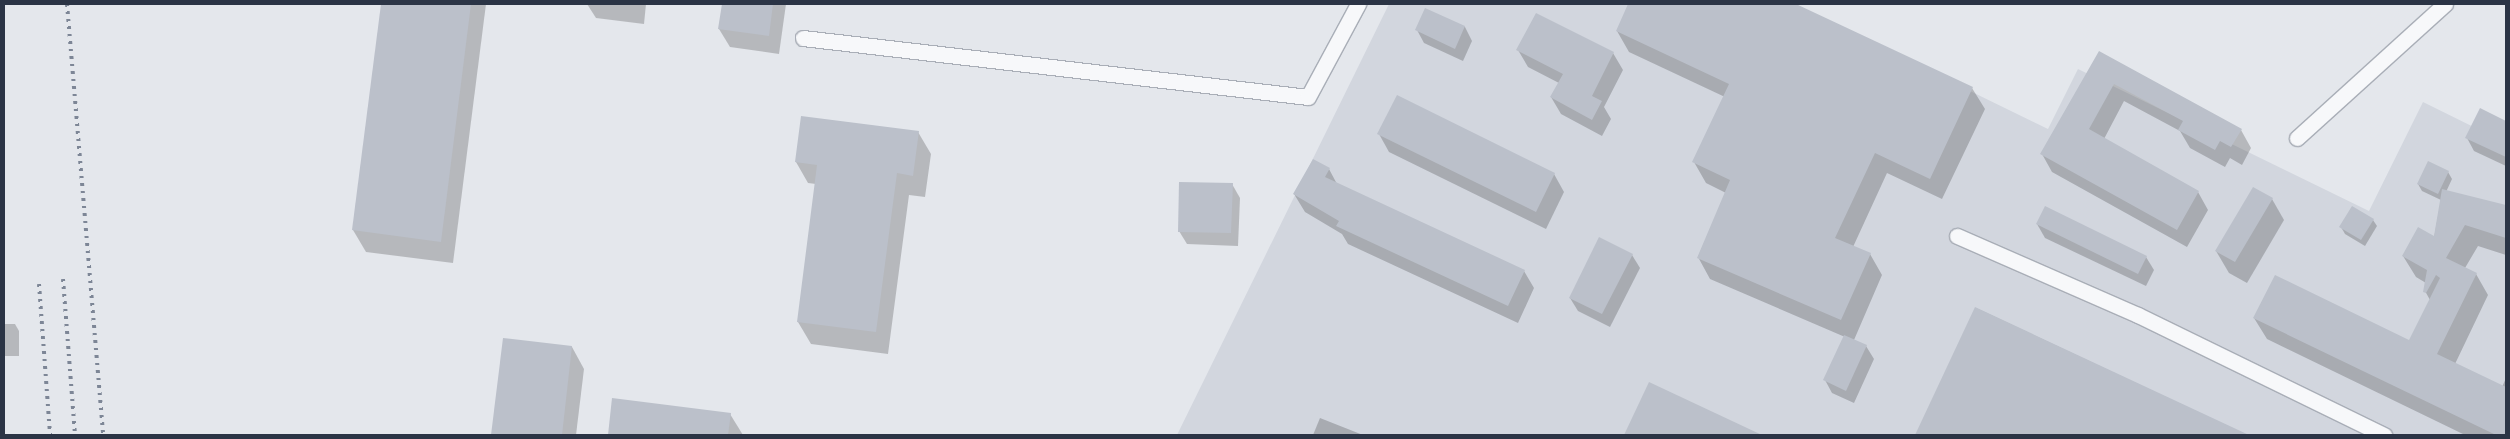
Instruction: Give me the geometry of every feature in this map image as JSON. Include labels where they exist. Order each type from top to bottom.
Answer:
[{"type":"lane","points":[[803,38],[1308,97],[1358,4]]},
{"type":"lane","points":[[2297,138],[2445,4]]},
{"type":"lane","points":[[1957,236],[2138,315],[2384,435]]},
{"type":"shaded area","points":[[1389,4],[1792,4],[2048,129],[2078,69],[2369,211],[2423,102],[2506,143],[2506,435],[1177,435]]},
{"type":"building","points":[[381,4],[471,4],[441,242],[352,230]]},
{"type":"building","points":[[722,4],[773,4],[769,36],[718,29]]},
{"type":"building","points":[[1628,4],[1796,4],[1973,87],[1930,179],[1875,153],[1835,238],[1871,253],[1841,320],[1697,258],[1730,180],[1692,162],[1729,84],[1616,31]]},
{"type":"building","points":[[1425,8],[1465,26],[1455,49],[1415,30]]},
{"type":"building","points":[[1536,13],[1614,52],[1592,96],[1602,101],[1592,120],[1550,97],[1563,74],[1516,50]]},
{"type":"building","points":[[2099,51],[2242,129],[2231,147],[2220,141],[2215,150],[2178,130],[2183,121],[2114,84],[2089,129],[2199,191],[2177,230],[2040,154]]},
{"type":"building","points":[[1397,95],[1555,173],[1536,212],[1377,134]]},
{"type":"building","points":[[2480,108],[2506,121],[2506,157],[2465,138]]},
{"type":"building","points":[[801,116],[919,131],[913,176],[897,173],[876,332],[797,322],[817,165],[795,162]]},
{"type":"building","points":[[1313,159],[1330,168],[1325,177],[1525,270],[1508,306],[1336,226],[1339,221],[1293,194]]},
{"type":"building","points":[[2428,161],[2449,171],[2438,194],[2417,184]]},
{"type":"building","points":[[1179,182],[1233,183],[1231,233],[1178,232]]},
{"type":"building","points":[[2253,187],[2273,198],[2235,262],[2215,251]]},
{"type":"building","points":[[2442,189],[2506,205],[2506,238],[2465,225],[2446,258],[2477,273],[2437,354],[2506,387],[2506,435],[2496,435],[2253,318],[2275,275],[2409,340],[2440,278],[2436,275],[2426,293],[2423,292],[2427,270],[2402,256],[2418,227],[2434,236]]},
{"type":"building","points":[[2045,206],[2147,256],[2138,274],[2036,224]]},
{"type":"building","points":[[2352,206],[2374,219],[2361,240],[2339,227]]},
{"type":"building","points":[[1599,237],[1633,254],[1602,314],[1569,298]]},
{"type":"building","points":[[1975,307],[2249,435],[1915,435]]},
{"type":"building","points":[[1844,335],[1867,345],[1846,391],[1823,380]]},
{"type":"building","points":[[503,338],[572,346],[562,435],[491,435]]},
{"type":"building","points":[[1649,382],[1762,435],[1624,435]]},
{"type":"building","points":[[612,398],[731,413],[728,435],[608,435]]},
{"type":"railway","points":[[67,4],[103,435]]},
{"type":"railway","points":[[63,279],[75,435]]},
{"type":"railway","points":[[39,284],[50,435]]}]
